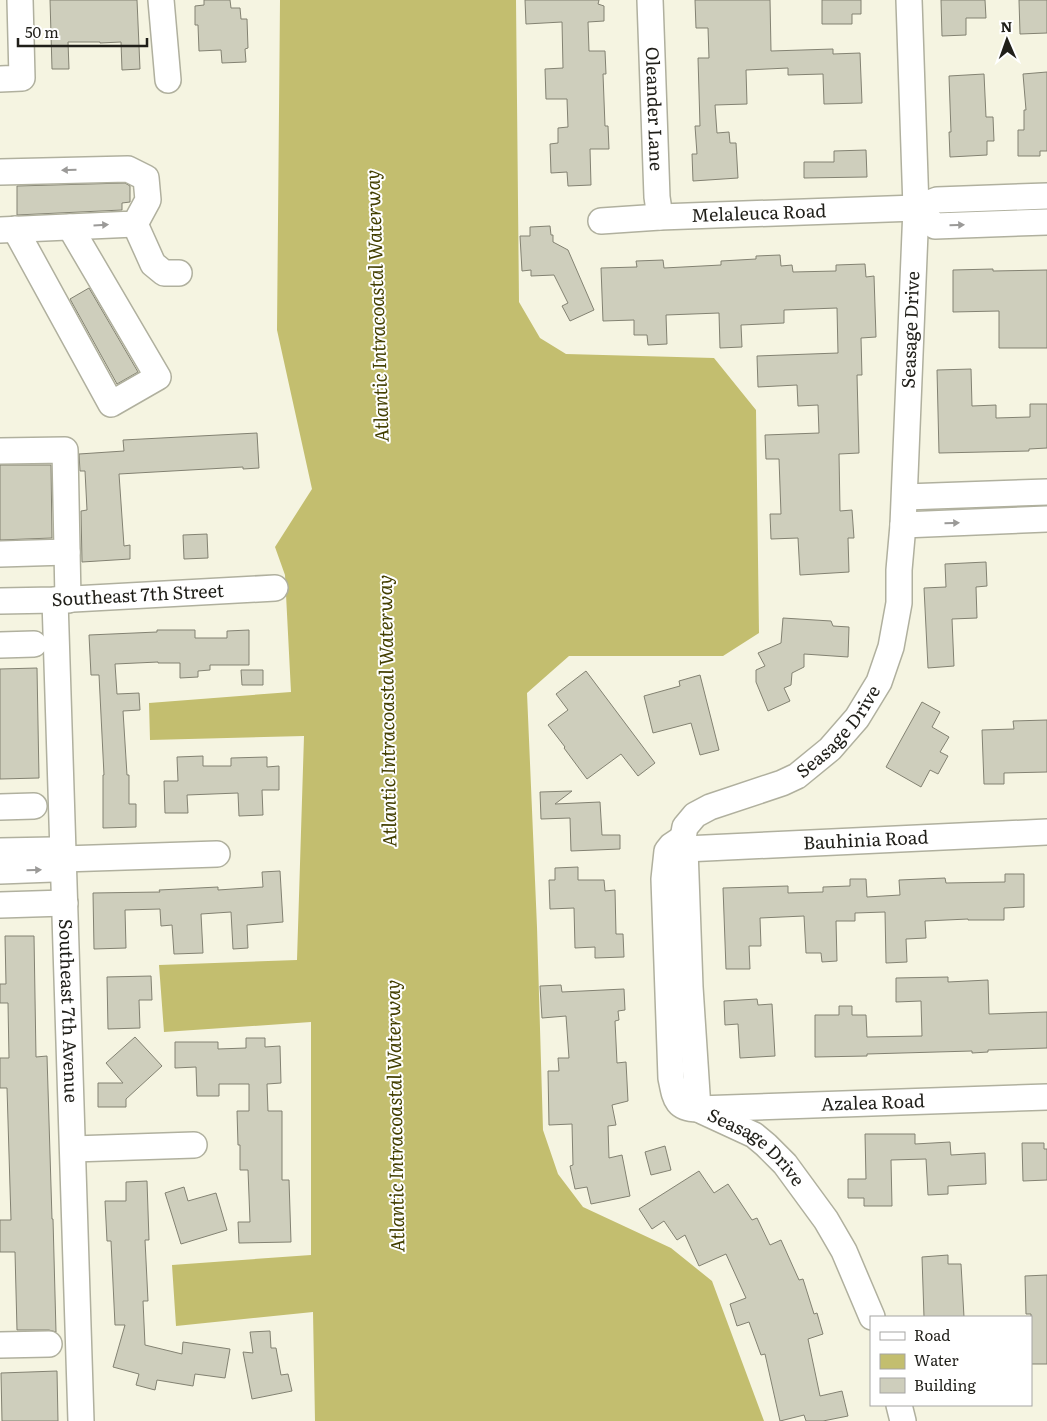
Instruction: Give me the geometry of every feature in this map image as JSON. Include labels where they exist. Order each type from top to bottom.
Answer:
[{"type":"street","points":[[0,79],[22,78],[20,0]]},
{"type":"street","points":[[162,0],[168,80]]},
{"type":"street","name":"Oleander Lane","points":[[650,0],[657,197],[660,217]]},
{"type":"street","name":"Seasage Drive","points":[[872,1316],[844,1251],[826,1220],[785,1164],[754,1135],[698,1109],[690,987],[684,844],[686,827],[695,815],[710,807],[782,783],[796,776],[830,749],[857,718],[879,682],[891,647],[900,602],[899,570],[903,525],[916,208],[909,0]]},
{"type":"street","points":[[0,172],[128,169],[146,178],[148,200],[135,224]]},
{"type":"street","name":"Melaleuca Road","points":[[601,221],[660,217],[916,208],[938,200],[1047,196]]},
{"type":"street","points":[[916,208],[935,226],[1047,222]]},
{"type":"street","points":[[70,227],[158,377],[111,404],[7,230],[70,227],[135,224]]},
{"type":"street","points":[[135,224],[153,264],[164,273],[179,273]]},
{"type":"street","name":"Southeast 7th Avenue","points":[[0,451],[65,450],[67,552],[62,600],[63,859],[81,1421]]},
{"type":"street","points":[[904,497],[1047,492]]},
{"type":"street","points":[[903,525],[1047,519]]},
{"type":"street","points":[[0,554],[67,552]]},
{"type":"street","name":"Southeast 7th Street","points":[[0,602],[275,588]]},
{"type":"street","points":[[0,645],[34,644]]},
{"type":"street","points":[[0,807],[34,806]]},
{"type":"street","name":"Bauhinia Road","points":[[684,844],[1047,832]]},
{"type":"street","points":[[0,851],[53,850],[63,859]]},
{"type":"street","points":[[0,871],[53,869],[63,859],[218,854]]},
{"type":"street","points":[[0,904],[65,903]]},
{"type":"street","name":"Azalea Road","points":[[698,1109],[1047,1097]]},
{"type":"street","points":[[73,1149],[194,1145]]},
{"type":"street","points":[[0,1345],[49,1344]]},
{"type":"street","points":[[899,1406],[903,1421]]},
{"type":"water","name":"Atlantic Intracoastal Waterway","points":[[280,0],[516,0],[519,302],[540,338],[566,354],[714,358],[756,410],[759,633],[723,656],[569,656],[527,693],[543,1130],[558,1174],[583,1207],[671,1248],[712,1281],[764,1421],[315,1421],[313,1312],[176,1326],[172,1265],[311,1255],[311,1022],[164,1032],[159,965],[297,960],[304,736],[150,740],[149,703],[291,692],[285,575],[275,547],[312,489],[277,330]]},
{"type":"building","points":[[50,0],[137,0],[140,69],[122,70],[121,42],[68,42],[69,69],[52,69]]},
{"type":"building","points":[[204,0],[230,0],[231,8],[240,8],[241,19],[247,19],[248,48],[245,49],[246,62],[222,63],[221,50],[199,51],[198,25],[195,25],[195,6],[204,5]]},
{"type":"building","points":[[525,0],[599,0],[598,4],[604,6],[604,21],[588,22],[589,51],[605,51],[606,74],[603,74],[605,126],[608,126],[609,149],[590,149],[591,185],[568,186],[567,172],[551,173],[550,144],[558,143],[558,128],[568,127],[567,99],[546,99],[545,69],[563,68],[562,22],[526,24]]},
{"type":"building","points":[[695,0],[770,0],[771,51],[833,49],[833,54],[860,53],[862,103],[824,104],[823,74],[788,75],[788,68],[746,70],[747,104],[715,105],[717,133],[729,132],[730,143],[736,143],[738,178],[693,181],[692,154],[697,154],[695,126],[700,126],[698,58],[709,58],[708,28],[696,28]]},
{"type":"building","points":[[822,0],[861,0],[861,14],[852,14],[852,24],[822,24]]},
{"type":"building","points":[[941,0],[985,0],[986,18],[966,18],[966,35],[942,36]]},
{"type":"building","points":[[1019,0],[1047,0],[1047,33],[1020,34]]},
{"type":"building","points":[[1047,72],[1047,151],[1040,151],[1040,156],[1018,156],[1018,130],[1024,130],[1024,110],[1026,110],[1023,74]]},
{"type":"building","points":[[984,74],[986,117],[993,117],[994,141],[987,141],[987,155],[950,157],[949,76]]},
{"type":"building","points":[[866,150],[867,177],[804,178],[804,162],[834,162],[834,151]]},
{"type":"building","points":[[125,183],[130,186],[130,202],[122,203],[122,210],[17,215],[17,186]]},
{"type":"building","points":[[550,226],[553,242],[568,250],[594,310],[570,321],[562,306],[568,303],[554,275],[531,276],[531,270],[522,271],[520,236],[530,236],[530,227]]},
{"type":"building","points":[[780,255],[781,266],[792,265],[793,272],[836,271],[836,265],[865,264],[866,277],[874,276],[876,337],[861,338],[862,375],[857,375],[859,453],[839,454],[840,511],[852,510],[854,538],[848,538],[849,572],[800,575],[798,538],[771,539],[770,514],[781,514],[779,459],[766,459],[765,435],[819,433],[818,405],[798,406],[797,385],[758,387],[757,356],[838,353],[837,308],[784,310],[784,323],[741,325],[742,347],[720,348],[719,313],[666,315],[667,344],[648,345],[647,335],[634,335],[634,320],[603,321],[601,268],[637,267],[636,261],[663,260],[664,268],[721,265],[721,261],[756,259],[756,256]]},
{"type":"building","points":[[993,269],[993,271],[1047,270],[1047,348],[999,348],[999,311],[953,312],[953,270]]},
{"type":"building","points":[[89,288],[138,372],[117,384],[70,299]]},
{"type":"building","points":[[971,369],[972,406],[996,405],[996,418],[1030,417],[1030,404],[1047,404],[1047,448],[1029,449],[1029,451],[939,453],[937,370]]},
{"type":"building","points":[[257,433],[259,468],[243,469],[243,467],[119,474],[124,546],[130,545],[130,559],[82,562],[81,511],[87,510],[85,471],[80,471],[79,454],[124,451],[123,440]]},
{"type":"building","points":[[0,465],[51,465],[52,538],[0,540]]},
{"type":"building","points":[[207,534],[208,558],[184,559],[183,535]]},
{"type":"building","points":[[986,562],[987,586],[976,587],[977,618],[952,619],[954,666],[928,668],[924,588],[946,587],[945,564]]},
{"type":"building","points":[[783,618],[831,621],[833,626],[849,627],[848,657],[804,654],[804,667],[792,673],[791,685],[784,688],[790,701],[768,711],[756,682],[756,670],[765,666],[758,653],[781,643]]},
{"type":"building","points":[[157,630],[195,630],[195,638],[227,638],[227,631],[249,630],[249,665],[210,665],[210,670],[198,671],[198,677],[180,678],[180,663],[115,664],[117,694],[139,693],[140,710],[123,711],[127,775],[129,775],[129,804],[136,804],[136,827],[103,828],[104,775],[99,675],[91,675],[89,635],[157,632]]},
{"type":"building","points":[[37,668],[39,778],[0,779],[0,669]]},
{"type":"building","points":[[241,670],[263,670],[263,685],[242,685]]},
{"type":"building","points":[[586,671],[655,763],[638,776],[621,754],[587,779],[548,725],[568,710],[556,694]]},
{"type":"building","points":[[700,675],[719,750],[700,755],[691,723],[653,733],[644,696],[680,686],[679,681]]},
{"type":"building","points":[[922,702],[940,712],[932,727],[949,737],[940,752],[948,756],[938,774],[930,770],[921,787],[886,767]]},
{"type":"building","points":[[1047,720],[1047,772],[1004,773],[1004,784],[984,784],[982,730],[1014,729],[1013,721]]},
{"type":"building","points":[[203,756],[203,766],[231,766],[231,758],[267,757],[267,767],[279,766],[279,790],[262,790],[263,815],[239,816],[238,793],[187,795],[188,813],[165,813],[164,781],[178,781],[177,757]]},
{"type":"building","points":[[572,791],[555,804],[600,802],[602,835],[620,835],[620,849],[571,851],[570,818],[541,819],[540,792]]},
{"type":"building","points":[[578,867],[578,880],[604,880],[605,891],[615,890],[616,934],[623,934],[624,957],[595,958],[595,947],[575,948],[574,908],[550,909],[549,880],[555,880],[555,868]]},
{"type":"building","points":[[280,871],[283,922],[247,925],[248,948],[233,949],[231,912],[201,914],[203,953],[174,954],[172,925],[161,926],[160,909],[125,910],[126,948],[94,949],[93,893],[160,892],[159,890],[218,887],[218,890],[263,887],[262,872]]},
{"type":"building","points":[[1005,874],[1024,874],[1024,907],[1004,908],[1004,920],[925,921],[926,938],[906,939],[907,962],[886,963],[885,912],[855,913],[855,921],[836,921],[837,961],[822,962],[821,953],[806,953],[804,916],[760,918],[761,946],[749,946],[750,969],[726,969],[723,888],[788,886],[788,893],[823,892],[823,887],[850,886],[850,879],[866,879],[867,897],[900,895],[899,880],[945,878],[946,883],[1005,882]]},
{"type":"building","points":[[5,936],[34,936],[36,1057],[47,1056],[56,1332],[49,1330],[17,1330],[15,1252],[0,1252],[0,1220],[11,1220],[7,1088],[0,1088],[0,1058],[9,1058],[8,1003],[0,1003],[0,984],[6,984]]},
{"type":"building","points":[[151,976],[152,1000],[139,1000],[140,1028],[108,1029],[107,977]]},
{"type":"building","points":[[948,977],[948,982],[988,980],[989,1014],[1047,1012],[1047,1048],[988,1050],[988,1052],[972,1053],[972,1051],[815,1057],[815,1015],[839,1015],[839,1006],[852,1006],[852,1015],[866,1015],[867,1037],[922,1036],[921,1001],[896,1002],[896,978]]},
{"type":"building","points":[[561,985],[562,992],[624,989],[625,1010],[618,1011],[619,1020],[615,1021],[617,1063],[626,1062],[628,1101],[612,1105],[616,1125],[608,1126],[609,1158],[622,1155],[630,1196],[591,1204],[587,1187],[575,1189],[570,1166],[573,1165],[572,1124],[549,1125],[548,1071],[559,1071],[558,1058],[569,1058],[566,1016],[542,1018],[540,986]]},
{"type":"building","points":[[757,999],[758,1005],[772,1004],[775,1056],[740,1058],[738,1024],[725,1025],[724,1001]]},
{"type":"building","points":[[135,1037],[162,1066],[126,1099],[126,1107],[98,1107],[98,1083],[123,1083],[106,1063]]},
{"type":"building","points":[[246,1038],[265,1038],[265,1047],[280,1046],[281,1083],[267,1084],[268,1111],[282,1111],[282,1180],[289,1180],[291,1242],[239,1243],[238,1222],[250,1222],[248,1170],[240,1170],[237,1111],[249,1111],[249,1084],[219,1084],[219,1096],[197,1096],[196,1067],[175,1068],[175,1042],[218,1042],[218,1049],[246,1048]]},
{"type":"building","points":[[865,1134],[915,1134],[915,1144],[950,1142],[951,1155],[985,1153],[986,1184],[948,1186],[948,1194],[928,1195],[926,1159],[891,1160],[892,1206],[864,1206],[864,1198],[848,1198],[848,1179],[866,1179]]},
{"type":"building","points":[[1022,1143],[1044,1143],[1044,1149],[1047,1149],[1047,1180],[1023,1181]]},
{"type":"building","points":[[665,1146],[671,1170],[651,1175],[645,1152]]},
{"type":"building","points":[[699,1171],[714,1193],[728,1184],[752,1220],[757,1218],[770,1245],[781,1240],[799,1280],[803,1279],[814,1314],[817,1313],[823,1334],[808,1339],[820,1396],[842,1391],[848,1416],[823,1421],[806,1421],[804,1415],[780,1421],[765,1354],[761,1355],[749,1322],[737,1326],[730,1304],[746,1298],[726,1254],[699,1266],[685,1235],[677,1240],[664,1221],[652,1229],[639,1209]]},
{"type":"building","points":[[147,1181],[149,1240],[145,1240],[148,1301],[143,1301],[145,1345],[182,1354],[183,1342],[230,1349],[225,1378],[195,1374],[193,1386],[157,1380],[155,1390],[136,1385],[139,1374],[113,1367],[125,1325],[115,1325],[111,1241],[107,1241],[105,1201],[126,1201],[126,1182]]},
{"type":"building","points":[[184,1187],[188,1201],[216,1193],[227,1230],[181,1244],[165,1193]]},
{"type":"building","points":[[948,1255],[948,1264],[961,1264],[964,1316],[924,1316],[922,1257]]},
{"type":"building","points":[[1047,1275],[1047,1364],[1032,1364],[1032,1316],[1031,1314],[1026,1314],[1025,1276]]},
{"type":"building","points":[[270,1331],[271,1348],[276,1348],[281,1375],[288,1374],[292,1391],[252,1399],[243,1352],[253,1353],[250,1332]]},
{"type":"building","points":[[57,1371],[58,1421],[2,1421],[1,1373]]}]
